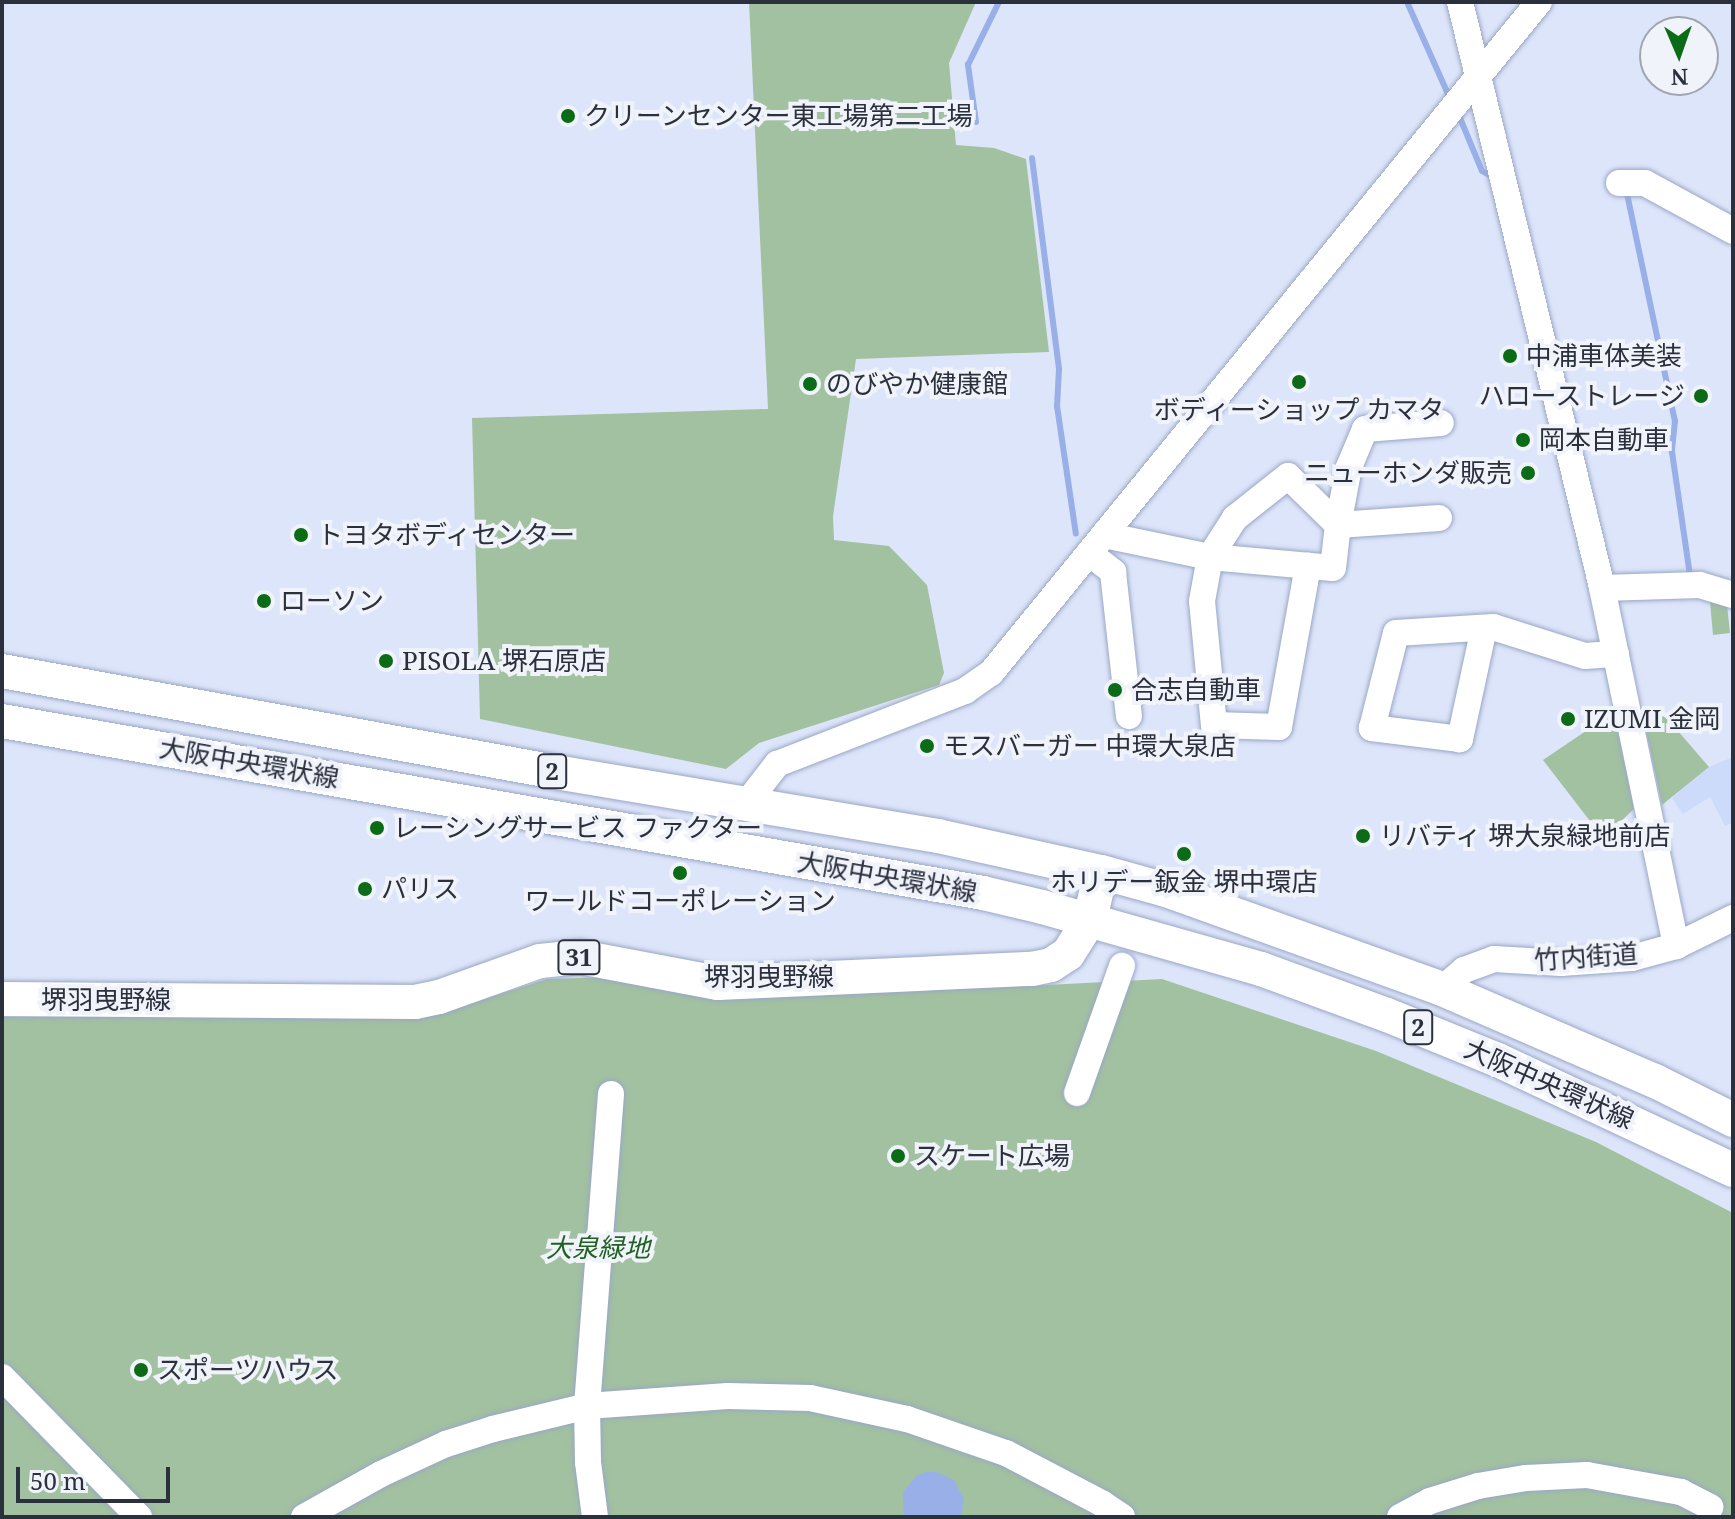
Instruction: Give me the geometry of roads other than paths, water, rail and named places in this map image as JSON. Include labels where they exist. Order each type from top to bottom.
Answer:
[{"type":"main road","name":"大阪中央環状線","points":[[2,671],[938,836],[1101,872],[1166,890],[1442,989],[1655,1081],[1733,1120]]},
{"type":"main road","name":"大阪中央環状線","points":[[2,721],[983,893],[1090,919],[1151,940],[1261,969],[1387,1015],[1498,1060],[1733,1170]]},
{"type":"main road","name":"堺羽曳野線","points":[[2,999],[415,1002],[439,997],[540,961],[580,957],[718,983],[1032,969],[1051,965],[1068,954],[1090,919],[1101,872]]},
{"type":"street","points":[[1460,2],[1602,588],[1676,946]]},
{"type":"street","points":[[746,804],[777,764],[965,691],[991,673],[1539,2]]},
{"type":"street","points":[[1619,183],[1645,183],[1733,231]]},
{"type":"street","points":[[1097,544],[1333,568],[1349,467],[1365,429],[1441,423]]},
{"type":"street","points":[[1308,566],[1279,727],[1214,725],[1202,601],[1210,557],[1235,518],[1288,476],[1338,525],[1439,518]]},
{"type":"street","points":[[1097,544],[1113,572],[1129,716]]},
{"type":"street","points":[[1602,588],[1700,585],[1733,595]]},
{"type":"street","points":[[1484,628],[1460,739],[1372,728],[1396,633],[1493,627],[1585,656],[1616,654]]},
{"type":"street","name":"竹内街道","points":[[1442,989],[1464,970],[1494,959],[1598,962],[1632,958],[1676,946],[1733,918]]},
{"type":"street","points":[[1077,1093],[1122,966]]},
{"type":"street","points":[[595,1517],[588,1462],[587,1406],[611,1094]]},
{"type":"street","points":[[2,1377],[139,1517]]},
{"type":"street","points":[[304,1517],[381,1474],[446,1444],[587,1406],[728,1396],[810,1398],[861,1407],[1006,1453],[1122,1517]]},
{"type":"street","points":[[1400,1517],[1430,1501],[1478,1486],[1526,1478],[1587,1475],[1681,1492],[1710,1507]]},
{"type":"water","points":[[936,1472],[954,1480],[964,1499],[961,1517],[904,1517],[903,1492],[916,1476]]},
{"type":"waterway","points":[[976,122],[968,65],[999,2]]},
{"type":"waterway","points":[[1407,2],[1448,94]]},
{"type":"waterway","points":[[1460,118],[1482,171],[1493,177]]},
{"type":"waterway","points":[[1032,158],[1059,369],[1057,406],[1076,534]]},
{"type":"waterway","points":[[1626,189],[1675,421],[1672,452],[1690,575]]},
{"type":"place","name":"クリーンセンター東工場第二工場","points":[[568,116]]},
{"type":"place","name":"中浦車体美装","points":[[1510,356]]},
{"type":"place","name":"ボディーショップ カマタ","points":[[1299,382]]},
{"type":"place","name":"のびやか健康館","points":[[810,384]]},
{"type":"place","name":"ハローストレージ","points":[[1701,396]]},
{"type":"place","name":"岡本自動車","points":[[1523,440]]},
{"type":"place","name":"ニューホンダ販売","points":[[1528,473]]},
{"type":"place","name":"トヨタボディセンター","points":[[301,535]]},
{"type":"place","name":"ローソン","points":[[264,601]]},
{"type":"place","name":"PISOLA 堺石原店","points":[[386,661]]},
{"type":"place","name":"合志自動車","points":[[1115,690]]},
{"type":"place","name":"IZUMI 金岡","points":[[1568,719]]},
{"type":"place","name":"モスバーガー 中環大泉店","points":[[927,746]]},
{"type":"place","name":"レーシングサービス ファクター","points":[[377,828]]},
{"type":"place","name":"リバティ 堺大泉緑地前店","points":[[1363,836]]},
{"type":"place","name":"ホリデー鈑金 堺中環店","points":[[1184,854]]},
{"type":"place","name":"ワールドコーポレーション","points":[[680,873]]},
{"type":"place","name":"パリス","points":[[365,889]]},
{"type":"place","name":"スケート広場","points":[[898,1156]]},
{"type":"place","name":"スポーツハウス","points":[[141,1370]]},
{"type":"park label","name":"大泉緑地","points":[[598,1248]]}]
